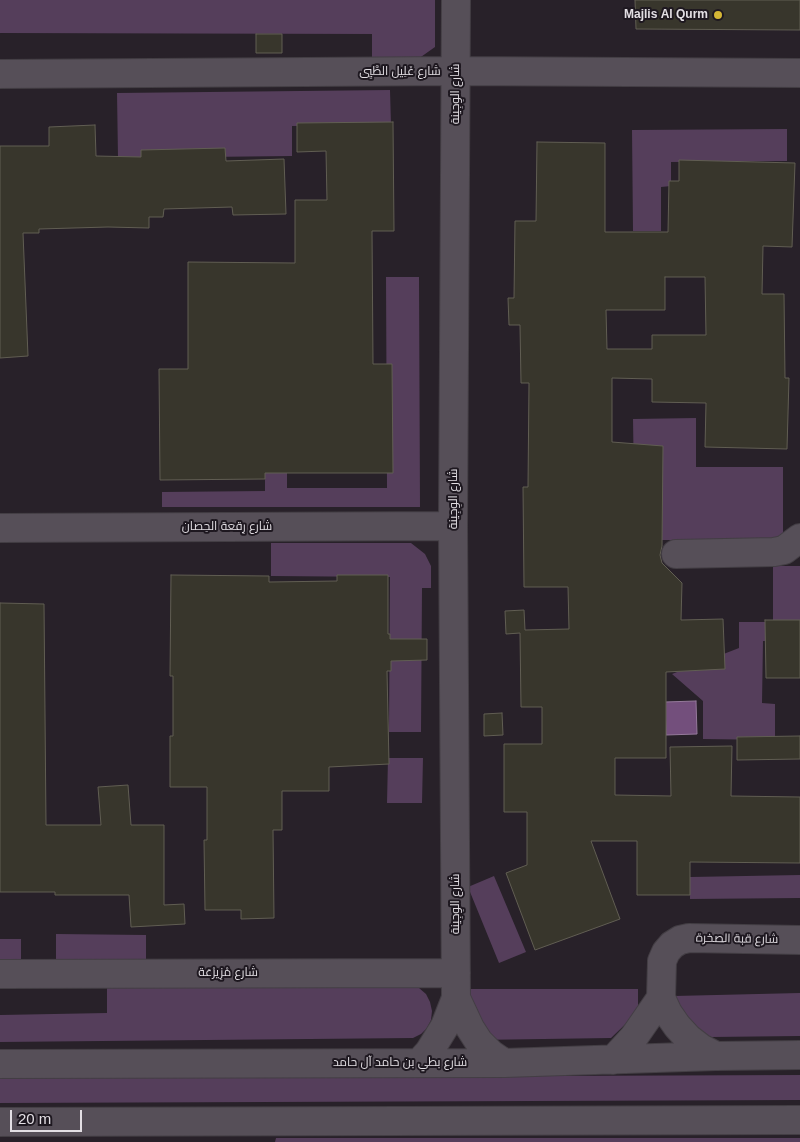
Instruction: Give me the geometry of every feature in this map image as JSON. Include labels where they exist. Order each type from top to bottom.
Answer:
[{"type":"street","name":"شارع الوِجِينة","points":[[419,1063],[429,1052],[452,1012],[456,985],[454,526],[456,0]]},
{"type":"street","name":"شارع غَلِيل الطَّيِي","points":[[0,74],[456,71],[800,73]]},
{"type":"street","name":"شارع رِقعة الحِصان","points":[[0,528],[454,526]]},
{"type":"street","points":[[676,554],[774,552],[784,550],[800,538]]},
{"type":"street","name":"شارع قبة الصخرة","points":[[716,1056],[701,1048],[677,1026],[668,1013],[661,998],[662,961],[666,952],[680,940],[689,938],[800,940]]},
{"type":"street","name":"شارع مْزِيرْعَة","points":[[0,974],[456,985]]},
{"type":"street","name":"شارع الوِجِينة","points":[[456,985],[470,1028],[479,1042],[504,1064]]},
{"type":"street","points":[[613,1060],[634,1036],[661,998]]},
{"type":"street","name":"شارع بطي بن حامد آل حامد","points":[[0,1064],[504,1064],[716,1056],[800,1055]]},
{"type":"street","points":[[0,1122],[800,1120]]},
{"type":"shaded area","points":[[0,0],[435,0],[435,47],[418,59],[372,59],[372,34],[0,33]]},
{"type":"shaded area","points":[[390,90],[391,125],[292,126],[292,156],[118,158],[117,93]]},
{"type":"shaded area","points":[[787,129],[787,161],[671,162],[671,186],[661,187],[661,231],[633,231],[632,130]]},
{"type":"shaded area","points":[[386,277],[419,277],[420,507],[162,507],[162,492],[265,491],[265,378],[287,378],[287,488],[387,488]]},
{"type":"shaded area","points":[[696,418],[696,467],[783,467],[783,540],[659,540],[634,483],[633,419]]},
{"type":"shaded area","points":[[271,543],[411,543],[425,554],[431,566],[431,588],[422,588],[421,732],[389,732],[390,577],[271,576]]},
{"type":"shaded area","points":[[773,566],[800,566],[800,641],[773,641]]},
{"type":"shaded area","points":[[739,622],[769,622],[769,641],[763,641],[762,703],[775,704],[775,740],[703,739],[703,701],[672,674],[739,648]]},
{"type":"shaded area","points":[[696,701],[697,734],[666,735],[665,702]]},
{"type":"shaded area","points":[[388,758],[423,758],[422,803],[387,803]]},
{"type":"shaded area","points":[[800,875],[800,898],[690,899],[690,877]]},
{"type":"shaded area","points":[[494,876],[526,952],[499,963],[468,887]]},
{"type":"shaded area","points":[[56,934],[146,935],[146,962],[56,962]]},
{"type":"shaded area","points":[[0,939],[21,939],[21,964],[0,964]]},
{"type":"shaded area","points":[[411,985],[419,988],[426,994],[432,1011],[431,1020],[427,1028],[413,1038],[0,1042],[0,1015],[107,1013],[107,988]]},
{"type":"shaded area","points":[[462,989],[638,989],[638,1012],[611,1038],[476,1040]]},
{"type":"shaded area","points":[[800,993],[800,1036],[711,1037],[686,1024],[674,996]]},
{"type":"shaded area","points":[[800,1075],[800,1100],[0,1103],[0,1078]]},
{"type":"shaded area","points":[[276,1138],[800,1138],[800,1142],[275,1142]]},
{"type":"building","name":"Majlis Al Qurm","points":[[635,0],[800,0],[800,30],[636,29]]},
{"type":"building","points":[[256,34],[282,34],[282,53],[256,53]]},
{"type":"building","points":[[393,122],[394,231],[372,231],[373,364],[392,364],[393,473],[265,473],[265,479],[160,480],[159,369],[188,369],[188,262],[295,263],[295,200],[327,200],[326,151],[297,152],[297,123]]},
{"type":"building","points":[[95,125],[96,156],[141,157],[141,150],[225,148],[226,161],[284,159],[286,214],[233,215],[232,207],[164,209],[163,217],[149,217],[149,228],[39,229],[39,233],[23,233],[28,356],[0,358],[0,146],[49,146],[49,127]]},
{"type":"building","points":[[537,142],[605,143],[605,232],[668,232],[669,181],[679,181],[679,160],[795,163],[792,247],[763,246],[762,294],[784,294],[785,378],[789,378],[787,449],[705,447],[706,403],[652,402],[652,379],[612,378],[612,442],[663,446],[662,546],[660,555],[662,563],[682,583],[681,620],[723,619],[725,669],[666,672],[666,758],[615,758],[615,795],[671,796],[670,747],[732,746],[731,796],[800,797],[800,863],[690,862],[690,895],[637,895],[637,841],[591,841],[620,919],[535,950],[506,873],[527,865],[527,812],[504,812],[504,744],[542,744],[542,707],[521,707],[520,633],[506,634],[505,611],[524,610],[525,630],[569,629],[568,587],[524,587],[523,487],[528,487],[529,383],[521,383],[520,325],[509,325],[508,298],[514,298],[515,221],[536,221]],"holes":[[[665,277],[705,277],[706,335],[652,335],[652,349],[607,349],[606,310],[665,310]]]},
{"type":"building","points":[[171,575],[269,576],[269,582],[337,581],[337,575],[388,575],[388,634],[390,634],[390,639],[427,639],[427,660],[391,661],[391,671],[387,671],[389,764],[329,767],[329,791],[282,791],[282,830],[273,830],[274,918],[241,919],[241,910],[205,910],[204,840],[207,840],[207,787],[170,787],[170,736],[173,736],[173,676],[170,676]]},
{"type":"building","points":[[0,603],[44,604],[46,825],[101,825],[98,787],[128,785],[131,825],[164,825],[164,905],[184,904],[185,924],[131,927],[129,895],[55,895],[55,892],[0,892]]},
{"type":"building","points":[[765,620],[800,620],[800,678],[766,678]]},
{"type":"building","points":[[502,713],[503,735],[484,736],[484,714]]},
{"type":"building","points":[[800,736],[800,759],[737,760],[737,737]]},
{"type":"place","name":"Majlis Al Qurm","points":[[718,15]]}]
